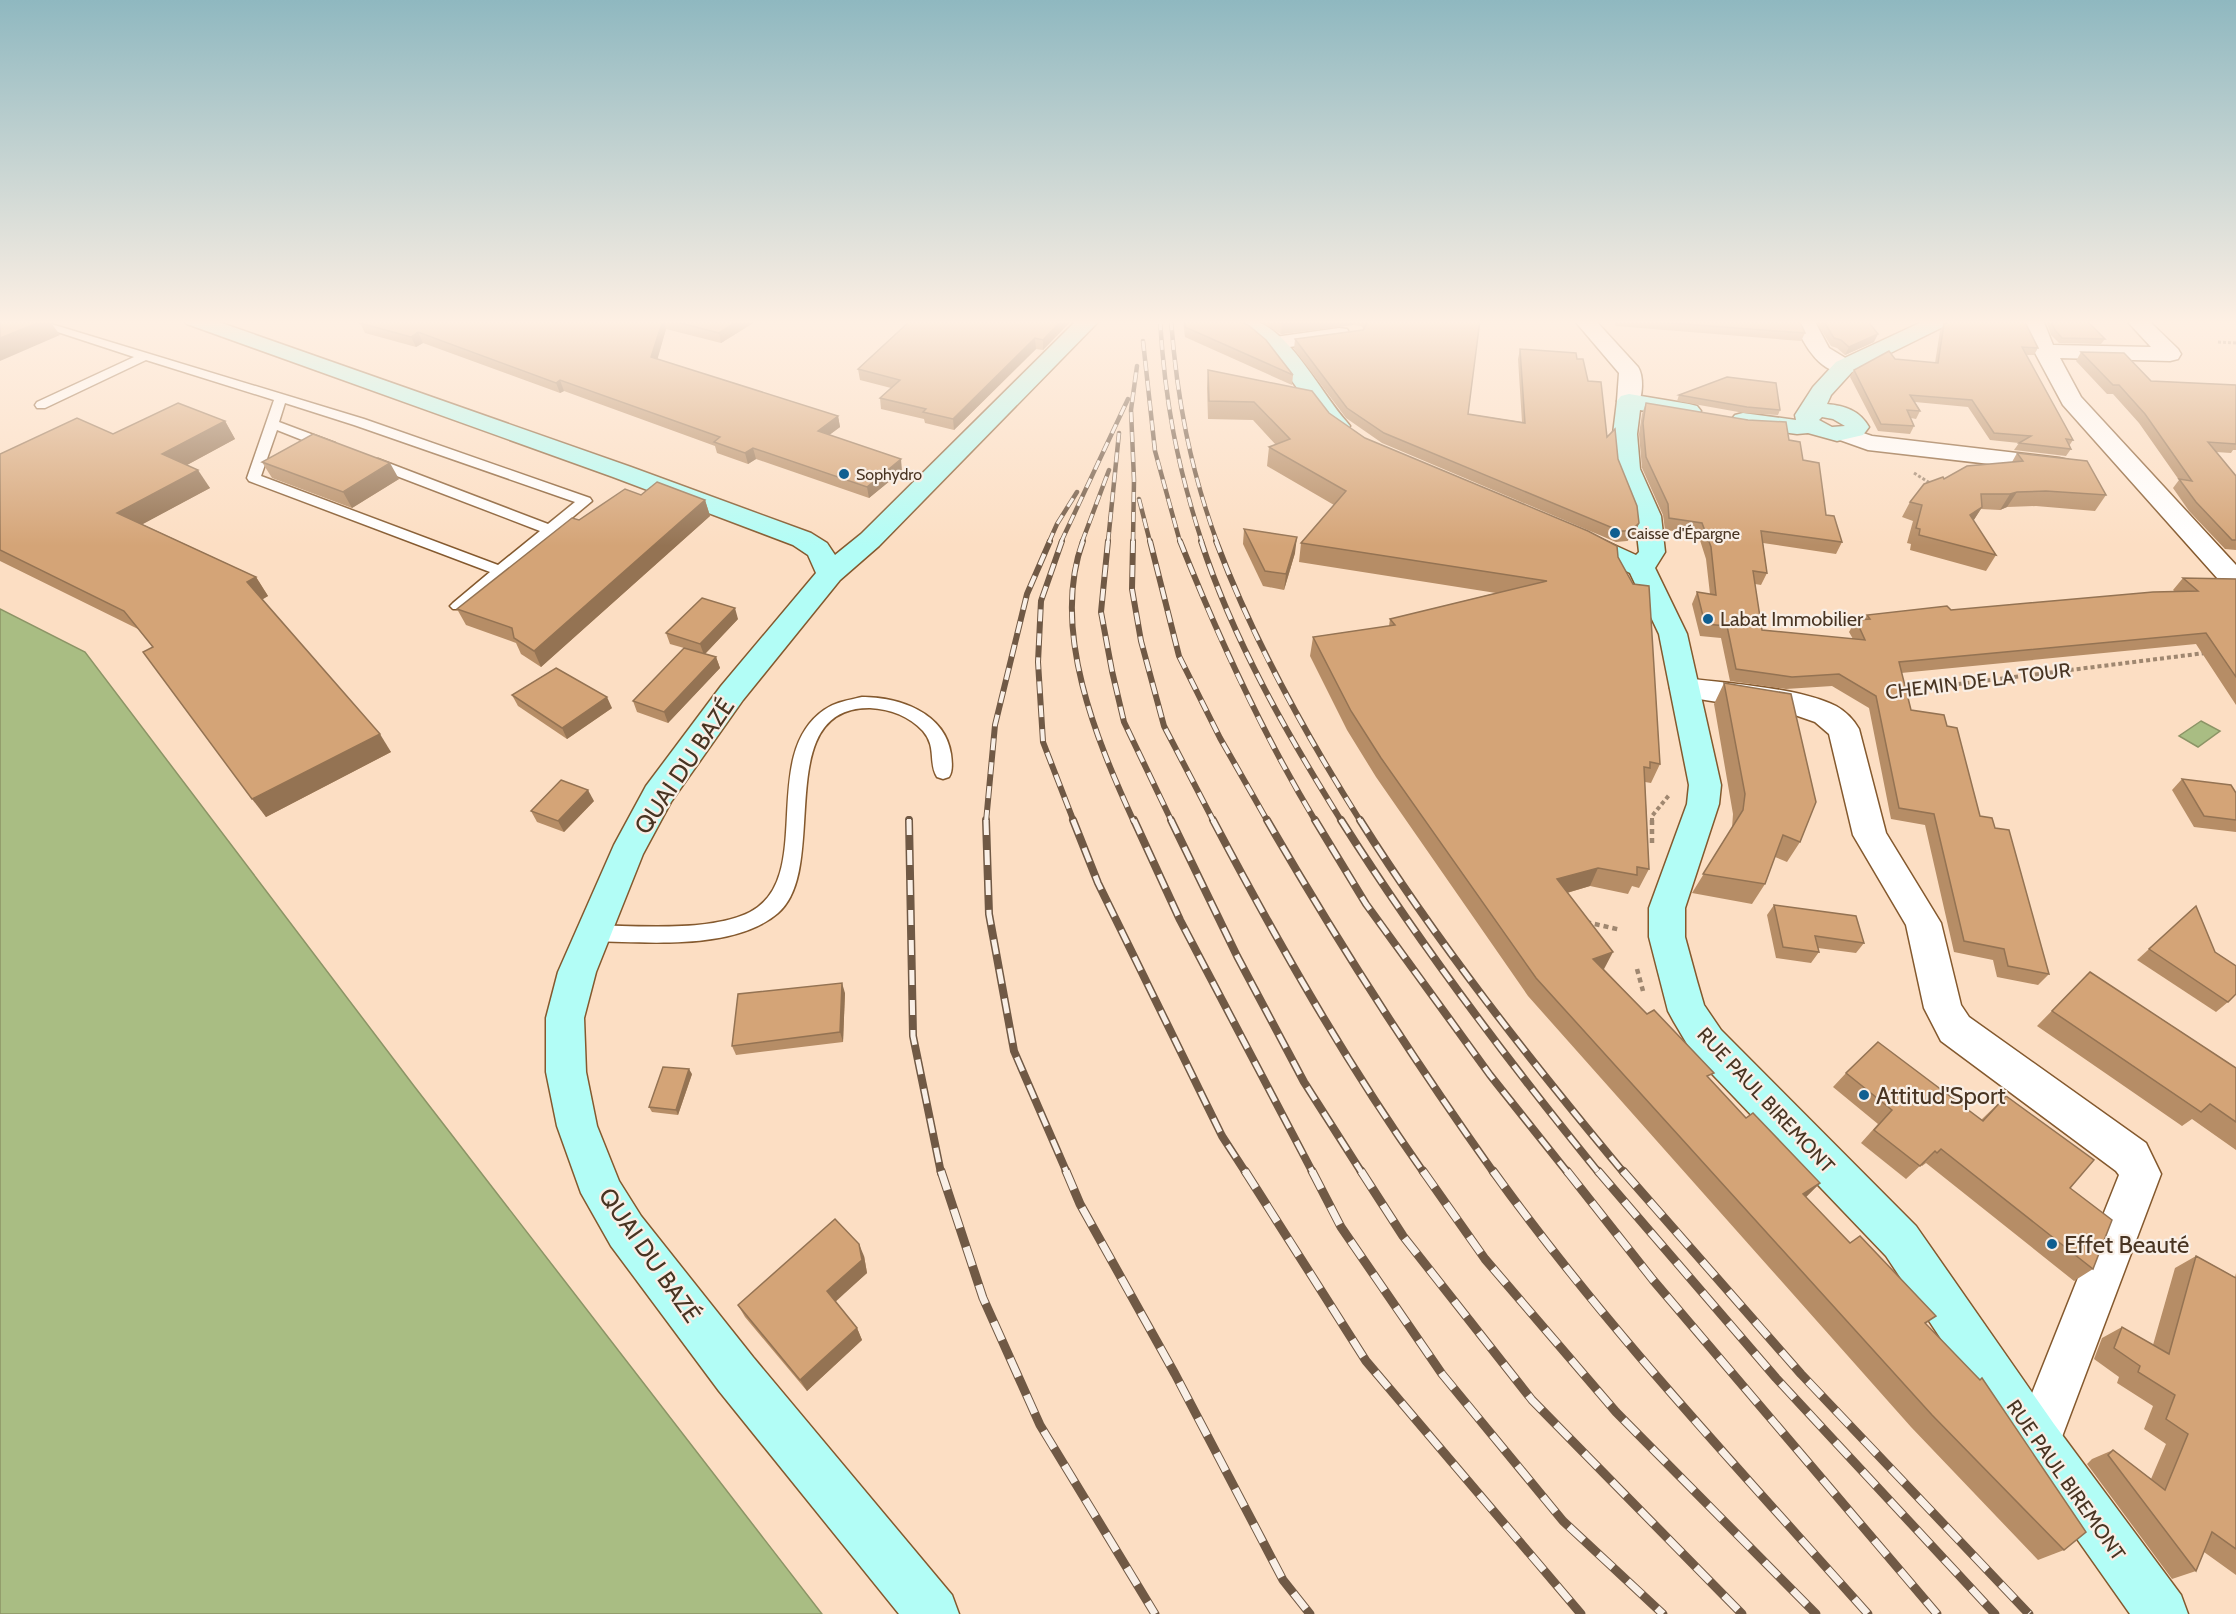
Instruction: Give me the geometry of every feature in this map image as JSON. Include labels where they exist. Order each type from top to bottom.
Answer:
[{"type":"street","points":[[406,395],[802,539],[815,545],[822,553],[830,574]]},
{"type":"street","name":"QUAI DU BAZÉ","points":[[933,1614],[736,1374],[626,1231],[602,1193],[577,1126],[566,1072],[565,1018],[577,972],[592,933],[626,854],[658,795],[732,693],[830,574],[870,540],[1014,395]]},
{"type":"street","points":[[1312,395],[1336,425],[1354,438]]},
{"type":"street","points":[[1558,528],[1641,568],[1652,552],[1648,516],[1628,469],[1625,434],[1629,395]]},
{"type":"street","points":[[1629,401],[1763,424],[1797,427],[1811,419],[1820,395]]},
{"type":"street","points":[[1842,395],[1848,427],[1868,443],[2078,467]]},
{"type":"street","points":[[2069,395],[2236,582]]},
{"type":"street","points":[[1811,419],[1828,433],[1848,427]]},
{"type":"street","name":"RUE PAUL BIREMONT","points":[[1641,568],[1674,634],[1705,785],[1703,804],[1667,908],[1667,937],[1687,1011],[1707,1042],[1900,1241],[2037,1441],[2162,1614]]},
{"type":"street","points":[[1685,688],[1795,704],[1826,714],[1843,729],[1870,835],[1923,923],[1943,1008],[1955,1029],[2131,1157],[2140,1174],[2037,1441]]},
{"type":"lane","points":[[41,405],[62,395]]},
{"type":"lane","points":[[272,395],[359,422],[585,501],[458,606]]},
{"type":"lane","points":[[281,398],[254,478],[500,571]]},
{"type":"lane","points":[[273,424],[339,449]]},
{"type":"lane","points":[[362,458],[550,530]]},
{"type":"lane","points":[[592,933],[723,930],[751,921],[772,907],[785,887],[792,854],[798,770],[804,747],[817,726],[848,706],[864,702],[895,705],[921,719],[940,743],[943,773]]},
{"type":"path","name":"CHEMIN DE LA TOUR","points":[[1900,691],[2213,652]]},
{"type":"path","points":[[1580,918],[1589,924],[1621,930]]},
{"type":"shaded area","points":[[0,609],[85,652],[414,1086],[822,1614],[0,1614]]},
{"type":"shaded area","points":[[2201,721],[2220,731],[2198,747],[2179,736]]},
{"type":"building","points":[[603,395],[772,395],[838,416],[818,431],[901,459],[867,487],[753,448],[745,453],[714,442],[720,437]]},
{"type":"building","points":[[883,395],[977,395],[953,419],[923,412],[926,409],[880,398]]},
{"type":"building","points":[[1209,395],[1315,395],[1329,413],[1365,438],[1588,531],[1617,546],[1618,557],[1633,584],[1649,586],[1660,764],[1650,762],[1650,768],[1644,767],[1649,869],[1637,867],[1637,875],[1598,868],[1557,879],[1613,952],[1593,959],[1647,1014],[1654,1010],[1714,1073],[1707,1076],[1746,1118],[1753,1113],[1820,1183],[1803,1194],[1850,1243],[1860,1236],[1936,1316],[1925,1323],[1980,1380],[1982,1378],[2086,1532],[2064,1550],[1932,1415],[1536,978],[1381,758],[1351,711],[1313,637],[1395,625],[1390,619],[1547,581],[1301,543],[1346,491],[1269,447],[1290,439],[1254,402],[1209,401]]},
{"type":"building","points":[[1337,395],[1470,395],[1468,414],[1525,423],[1523,395],[1602,395],[1607,437],[1615,429],[1618,459],[1637,506],[1639,523],[1631,531],[1620,531],[1384,433],[1347,408]]},
{"type":"building","points":[[1681,395],[1778,395],[1780,410],[1747,407]]},
{"type":"building","points":[[1867,395],[1910,395],[1920,411],[1907,410],[1914,426],[1881,424]]},
{"type":"building","points":[[1914,395],[2048,395],[2073,440],[2066,439],[2071,449],[2019,443],[2031,436],[1994,433],[1972,400]]},
{"type":"building","points":[[2128,395],[2236,395],[2236,444],[2208,442],[2236,476],[2236,540],[2232,540],[2196,502],[2179,479],[2192,481],[2145,414]]},
{"type":"building","points":[[178,403],[225,421],[162,454],[198,470],[117,513],[256,577],[247,582],[380,734],[252,799],[143,652],[153,647],[124,611],[0,550],[0,454],[77,418],[113,434]]},
{"type":"building","points":[[1646,403],[1748,420],[1786,422],[1789,440],[1800,442],[1803,460],[1819,463],[1826,515],[1834,516],[1842,542],[1761,531],[1767,573],[1753,571],[1762,630],[1865,640],[1856,620],[1870,619],[1867,615],[1947,606],[1951,610],[2153,592],[2198,591],[2183,578],[2236,579],[2236,677],[2206,633],[1899,662],[1911,710],[1944,715],[1947,726],[1957,728],[1980,816],[1992,818],[1995,828],[2009,830],[2049,974],[2008,966],[2004,949],[1964,941],[1934,814],[1899,808],[1876,696],[1839,674],[1792,677],[1736,669],[1727,626],[1705,624],[1697,592],[1716,595],[1711,547],[1702,523],[1669,518],[1668,504],[1646,457],[1643,423]]},
{"type":"building","points":[[313,434],[390,463],[343,492],[262,462]]},
{"type":"building","points":[[2017,453],[2087,461],[2106,495],[2046,491],[1981,494],[1982,507],[1970,515],[1996,555],[1919,535],[1920,529],[1916,528],[1922,505],[1910,502],[1924,484],[1943,477],[1944,479],[1967,466],[2023,461]]},
{"type":"building","points":[[657,482],[705,500],[534,651],[514,638],[512,628],[457,609],[572,518],[579,520],[625,489],[641,495]]},
{"type":"building","points":[[1244,529],[1297,537],[1286,574],[1265,571]]},
{"type":"building","points":[[702,598],[735,608],[700,644],[666,633]]},
{"type":"building","points":[[684,648],[716,657],[664,712],[633,701]]},
{"type":"building","points":[[556,668],[607,697],[562,728],[512,695]]},
{"type":"building","points":[[1724,683],[1791,694],[1816,802],[1800,842],[1783,835],[1765,884],[1703,874],[1743,810],[1745,794]]},
{"type":"building","points":[[2182,779],[2231,785],[2236,793],[2236,820],[2204,816]]},
{"type":"building","points":[[561,780],[588,790],[558,821],[531,811]]},
{"type":"building","points":[[1774,905],[1856,916],[1864,943],[1815,936],[1819,952],[1783,947]]},
{"type":"building","points":[[2196,906],[2215,952],[2236,966],[2236,994],[2228,1002],[2149,949]]},
{"type":"building","points":[[2090,972],[2236,1068],[2236,1122],[2210,1104],[2201,1112],[2052,1011]]},
{"type":"building","points":[[842,983],[840,1032],[732,1046],[738,994]]},
{"type":"building","points":[[1878,1042],[1983,1121],[2006,1096],[2094,1160],[2070,1188],[2112,1220],[2093,1269],[1941,1149],[1937,1153],[1935,1151],[1920,1166],[1874,1130],[1892,1110],[1846,1073]]},
{"type":"building","points":[[663,1067],[689,1069],[676,1110],[649,1107]]},
{"type":"building","points":[[835,1219],[859,1244],[862,1260],[827,1291],[857,1328],[800,1380],[738,1305]]},
{"type":"building","points":[[2196,1256],[2236,1278],[2236,1549],[2212,1532],[2196,1571],[2108,1455],[2113,1450],[2165,1490],[2188,1434],[2166,1419],[2175,1395],[2138,1372],[2140,1366],[2114,1348],[2122,1327],[2169,1354]]},
{"type":"railway","points":[[1133,395],[1131,410],[1134,480],[1133,542]]},
{"type":"railway","points":[[1149,395],[1155,451],[1180,542]]},
{"type":"railway","points":[[1167,395],[1179,460],[1202,542]]},
{"type":"railway","points":[[1180,395],[1192,460],[1217,542]]},
{"type":"railway","points":[[1061,542],[1128,399]]},
{"type":"railway","points":[[1108,542],[1119,433]]},
{"type":"railway","points":[[1082,542],[1109,470]]},
{"type":"railway","points":[[1049,542],[1057,524],[1077,492]]},
{"type":"railway","points":[[1139,499],[1150,542]]},
{"type":"railway","points":[[986,821],[995,725],[1027,594],[1050,541]]},
{"type":"railway","points":[[1062,541],[1041,601],[1038,662],[1043,742],[1074,822]]},
{"type":"railway","points":[[1083,541],[1074,575],[1072,611],[1075,648],[1082,684],[1093,721],[1134,822]]},
{"type":"railway","points":[[1108,541],[1101,612],[1112,671],[1124,722],[1172,822]]},
{"type":"railway","points":[[1133,541],[1132,589],[1141,641],[1164,726],[1214,822]]},
{"type":"railway","points":[[1150,541],[1179,656],[1220,738],[1268,822]]},
{"type":"railway","points":[[1180,541],[1242,684],[1316,822]]},
{"type":"railway","points":[[1201,541],[1229,614],[1263,686],[1342,822]]},
{"type":"railway","points":[[1216,541],[1246,614],[1281,685],[1361,822]]},
{"type":"railway","points":[[909,820],[913,1036],[941,1173]]},
{"type":"railway","points":[[1073,820],[1098,883],[1222,1136],[1246,1173]]},
{"type":"railway","points":[[1134,820],[1180,920],[1313,1173]]},
{"type":"railway","points":[[1171,820],[1237,956],[1304,1082],[1362,1173]]},
{"type":"railway","points":[[1213,820],[1339,1044],[1424,1173]]},
{"type":"railway","points":[[1267,820],[1376,999],[1494,1173]]},
{"type":"railway","points":[[1315,820],[1366,904],[1490,1075],[1568,1173]]},
{"type":"railway","points":[[1341,820],[1401,911],[1465,1000],[1599,1173]]},
{"type":"railway","points":[[1360,820],[1421,912],[1486,1001],[1624,1173]]},
{"type":"railway","points":[[986,821],[989,914],[1014,1051],[1067,1173]]},
{"type":"railway","points":[[941,1171],[983,1298],[1040,1425],[1155,1614]]},
{"type":"railway","points":[[1066,1171],[1080,1204],[1175,1374],[1283,1580],[1310,1614]]},
{"type":"railway","points":[[1245,1171],[1366,1361],[1581,1614]]},
{"type":"railway","points":[[1312,1171],[1341,1227],[1442,1374],[1563,1521],[1663,1614]]},
{"type":"railway","points":[[1361,1171],[1403,1236],[1532,1400],[1742,1614]]},
{"type":"railway","points":[[1423,1171],[1485,1259],[1616,1412],[1816,1614]]},
{"type":"railway","points":[[1493,1171],[1536,1229],[1628,1342],[1868,1614]]},
{"type":"railway","points":[[1567,1171],[1653,1280],[1937,1614]]},
{"type":"railway","points":[[1598,1171],[1776,1378],[1995,1614]]},
{"type":"railway","points":[[1623,1171],[1801,1374],[2029,1614]]},
{"type":"place","name":"Sophydro","points":[[844,474]]},
{"type":"place","name":"Caisse d'Épargne","points":[[1615,533]]},
{"type":"place","name":"Labat Immobilier","points":[[1708,619]]},
{"type":"place","name":"Attitud'Sport","points":[[1864,1095]]},
{"type":"place","name":"Effet Beauté","points":[[2052,1244]]}]
